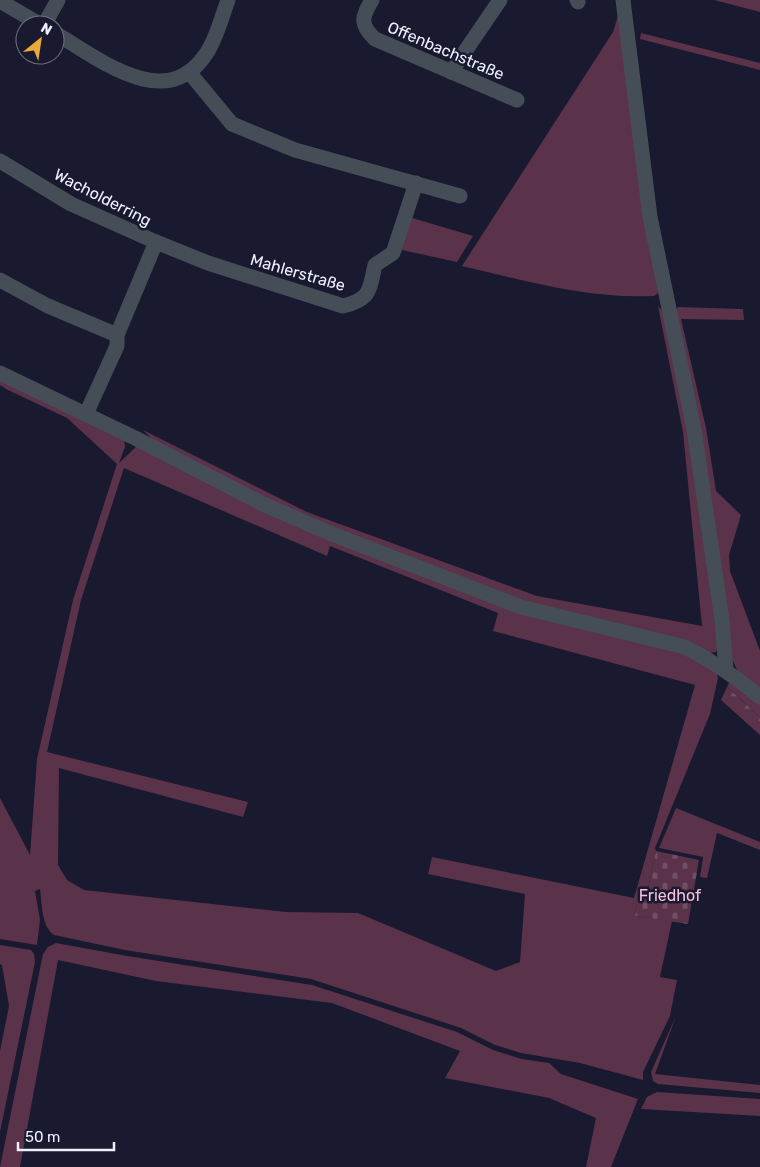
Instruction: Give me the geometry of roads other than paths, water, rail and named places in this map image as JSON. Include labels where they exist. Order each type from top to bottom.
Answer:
[{"type":"street","points":[[49,15],[58,0]]},
{"type":"street","points":[[65,39],[127,76],[146,81],[176,78],[198,65],[208,52],[228,0]]},
{"type":"street","name":"Offenbachstraße","points":[[372,0],[364,17],[364,25],[368,33],[375,39],[517,100]]},
{"type":"street","points":[[452,72],[500,0]]},
{"type":"street","points":[[623,0],[650,217],[694,429],[722,620],[726,670]]},
{"type":"street","points":[[0,1],[25,15]]},
{"type":"street","points":[[189,72],[232,124],[295,150],[460,196]]},
{"type":"street","name":"Wacholderring","points":[[0,161],[71,204],[156,242],[117,335],[117,346],[86,414]]},
{"type":"street","name":"Mahlerstraße","points":[[156,242],[208,263],[343,306],[357,302],[368,294],[375,265],[393,253],[416,183]]},
{"type":"street","points":[[0,280],[48,306],[117,335]]},
{"type":"street","points":[[0,373],[86,414],[266,505],[332,534],[521,607],[685,647],[708,658],[726,670],[760,697]]},
{"type":"park label","name":"Friedhof","points":[[670,895]]}]
